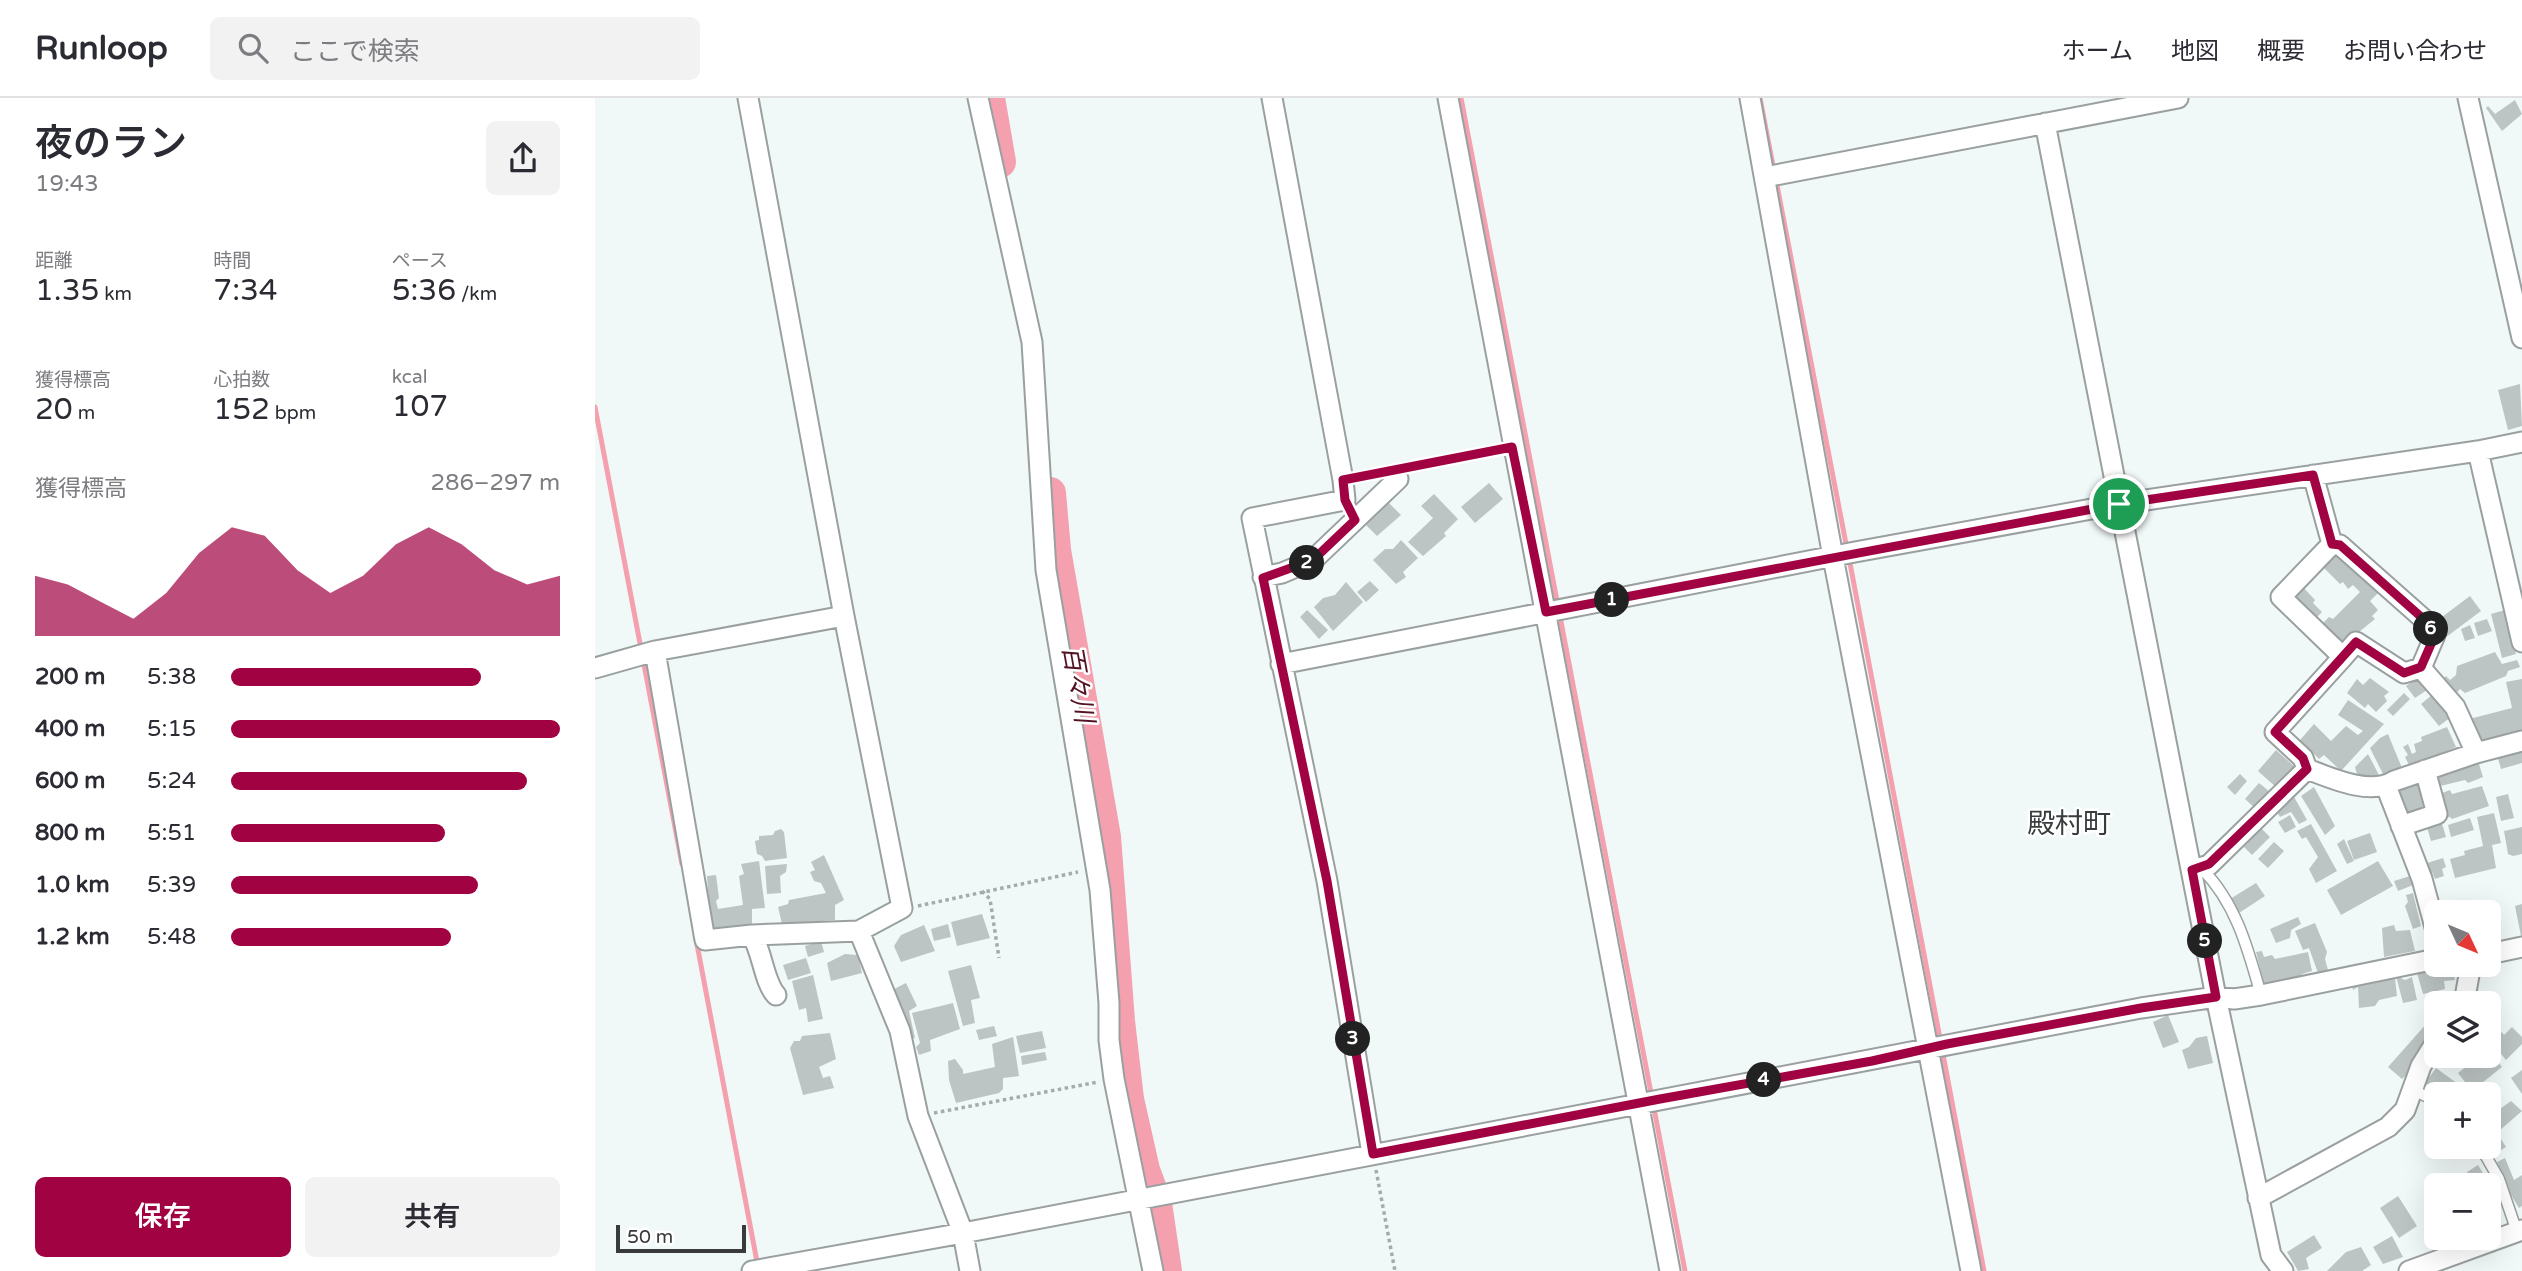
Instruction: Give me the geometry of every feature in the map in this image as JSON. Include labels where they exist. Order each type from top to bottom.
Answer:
[{"type":"street","points":[[655,651],[705,940],[752,935],[859,931],[902,908],[844,616],[748,98]]},
{"type":"street","points":[[978,98],[1033,342],[1045,570],[1093,841],[1094,868],[1100,890],[1109,1003],[1109,1041],[1114,1079],[1153,1271]]},
{"type":"street","points":[[1272,98],[1345,500],[1355,520]]},
{"type":"street","points":[[1448,98],[1512,447],[1555,610],[1647,1101],[1669,1271]]},
{"type":"street","points":[[1749,98],[1772,175],[1936,1046],[1971,1271]]},
{"type":"street","points":[[1772,175],[2178,98]]},
{"type":"street","points":[[2468,98],[2522,338]]},
{"type":"street","points":[[2045,123],[2119,504],[2197,870],[2216,997],[2271,1255],[2283,1271]]},
{"type":"street","points":[[1281,664],[2119,504],[2478,451],[2522,442]]},
{"type":"street","points":[[2478,451],[2522,642]]},
{"type":"street","points":[[1263,578],[1313,560],[1355,520],[1396,473]]},
{"type":"street","points":[[2313,475],[2332,544]]},
{"type":"street","points":[[1345,500],[1252,518],[1327,881],[1373,1154]]},
{"type":"street","points":[[2332,544],[2281,597],[2343,657]]},
{"type":"street","points":[[2332,544],[2340,545],[2428,623],[2435,635],[2421,667],[2404,673],[2356,642],[2275,732],[2303,758],[2307,769],[2344,784],[2386,786],[2476,753],[2522,741]]},
{"type":"street","points":[[595,668],[655,651],[844,616]]},
{"type":"street","points":[[2421,667],[2455,707],[2476,753]]},
{"type":"street","points":[[2197,870],[2209,864],[2307,769]]},
{"type":"street","points":[[2401,827],[2437,814],[2425,770]]},
{"type":"street","points":[[2386,786],[2428,900]]},
{"type":"street","points":[[859,931],[900,1031],[918,1116],[963,1233],[970,1271]]},
{"type":"street","points":[[752,935],[760,949],[771,989],[776,995]]},
{"type":"street","points":[[2501,951],[2522,947]]},
{"type":"street","points":[[752,1271],[2141,1008],[2216,997],[2234,999],[2261,995],[2424,961]]},
{"type":"street","points":[[2258,1198],[2388,1128],[2405,1110],[2424,1061]]},
{"type":"street","points":[[2409,1271],[2519,1232]]},
{"type":"lane","points":[[2197,870],[2221,892],[2237,920],[2261,995]]},
{"type":"lane","points":[[2413,1090],[2424,1095]]},
{"type":"lane","points":[[2487,1159],[2519,1232]]},
{"type":"path","points":[[1343,480],[1396,473],[1512,447]]},
{"type":"path","points":[[902,908],[924,906],[1094,868]]},
{"type":"path","points":[[982,891],[990,900],[999,958]]},
{"type":"path","points":[[918,1116],[1114,1079]]},
{"type":"path","points":[[1373,1154],[1395,1271]]},
{"type":"building","points":[[2515,100],[2522,114],[2502,131],[2486,108],[2488,106],[2495,114]]},
{"type":"building","points":[[2520,384],[2522,426],[2508,430],[2498,390]]},
{"type":"building","points":[[1489,483],[1503,499],[1475,523],[1461,507]]},
{"type":"building","points":[[1434,494],[1458,519],[1444,533],[1446,536],[1423,556],[1408,542],[1433,518],[1421,506]]},
{"type":"building","points":[[1389,503],[1401,515],[1377,536],[1366,525]]},
{"type":"building","points":[[1401,540],[1418,558],[1403,572],[1406,577],[1396,584],[1373,560],[1385,549],[1393,549]]},
{"type":"building","points":[[2339,553],[2381,590],[2370,601],[2378,610],[2372,616],[2375,619],[2343,645],[2321,625],[2329,617],[2333,619],[2360,592],[2353,585],[2348,589],[2343,582],[2340,584],[2324,568]]},
{"type":"building","points":[[1370,581],[1379,590],[1366,602],[1357,592]]},
{"type":"building","points":[[1346,582],[1363,602],[1333,631],[1314,607],[1323,598],[1335,595]]},
{"type":"building","points":[[2302,586],[2322,612],[2313,621],[2290,598]]},
{"type":"building","points":[[2470,596],[2481,611],[2445,638],[2434,623]]},
{"type":"building","points":[[1307,610],[1328,630],[1319,639],[1300,617]]},
{"type":"building","points":[[2505,610],[2516,654],[2502,658],[2491,614]]},
{"type":"building","points":[[2487,619],[2492,631],[2478,636],[2474,623]]},
{"type":"building","points":[[2470,625],[2475,638],[2465,641],[2461,629]]},
{"type":"building","points":[[2495,652],[2502,664],[2517,660],[2520,667],[2508,671],[2506,676],[2465,693],[2460,689],[2452,698],[2439,683],[2446,676],[2450,680],[2456,675],[2457,666]]},
{"type":"building","points":[[2419,677],[2427,690],[2415,698],[2406,686]]},
{"type":"building","points":[[2370,678],[2389,692],[2384,696],[2387,701],[2376,712],[2368,704],[2365,708],[2347,693],[2357,679],[2363,685]]},
{"type":"building","points":[[2522,679],[2522,735],[2480,746],[2468,724],[2473,718],[2512,708],[2506,682]]},
{"type":"building","points":[[2404,693],[2410,699],[2393,716],[2387,710]]},
{"type":"building","points":[[2433,694],[2451,717],[2439,726],[2421,704]]},
{"type":"building","points":[[2348,700],[2384,724],[2341,771],[2324,755],[2319,759],[2300,740],[2314,724],[2331,741],[2346,726],[2358,735],[2363,731],[2338,715]]},
{"type":"building","points":[[2447,727],[2456,747],[2410,767],[2403,747],[2408,744],[2412,754],[2416,752],[2414,744],[2422,741],[2421,737]]},
{"type":"building","points":[[2388,734],[2402,768],[2384,776],[2370,748]]},
{"type":"building","points":[[2522,748],[2522,763],[2501,769],[2497,755]]},
{"type":"building","points":[[2276,750],[2295,767],[2277,788],[2258,771]]},
{"type":"building","points":[[2368,754],[2380,777],[2358,778],[2355,767]]},
{"type":"building","points":[[2478,761],[2483,777],[2468,783],[2465,780],[2436,787],[2432,774]]},
{"type":"building","points":[[2240,774],[2247,781],[2235,795],[2227,787]]},
{"type":"building","points":[[2259,783],[2270,792],[2255,808],[2245,799]]},
{"type":"building","points":[[2422,783],[2430,809],[2406,816],[2399,790]]},
{"type":"building","points":[[2482,786],[2489,806],[2452,819],[2444,818],[2437,795],[2450,790],[2452,794]]},
{"type":"building","points":[[2314,787],[2335,826],[2325,835],[2301,796]]},
{"type":"building","points":[[2508,794],[2514,818],[2501,821],[2496,797]]},
{"type":"building","points":[[2293,795],[2307,820],[2299,824],[2291,812],[2280,817],[2277,812],[2286,805],[2286,799]]},
{"type":"building","points":[[2494,813],[2501,843],[2492,845],[2496,868],[2455,878],[2450,859],[2465,855],[2464,851],[2483,846],[2477,817]]},
{"type":"building","points":[[2290,815],[2296,827],[2285,833],[2278,822]]},
{"type":"building","points":[[2470,818],[2474,830],[2451,837],[2448,825]]},
{"type":"building","points":[[2441,820],[2446,837],[2431,841],[2426,824]]},
{"type":"building","points":[[2311,824],[2337,871],[2316,883],[2309,869],[2318,857],[2306,837],[2302,839],[2297,831]]},
{"type":"building","points":[[2522,827],[2522,854],[2508,854],[2504,831]]},
{"type":"building","points":[[2261,828],[2270,837],[2252,855],[2244,847]]},
{"type":"building","points":[[781,829],[784,832],[787,858],[765,861],[757,854],[755,841],[759,840],[759,836],[773,835]]},
{"type":"building","points":[[2370,833],[2377,852],[2354,860],[2347,841]]},
{"type":"building","points":[[2344,839],[2354,861],[2347,864],[2337,844]]},
{"type":"building","points":[[2274,842],[2284,851],[2268,868],[2258,859]]},
{"type":"building","points":[[824,855],[844,900],[835,905],[835,920],[782,924],[778,907],[788,904],[789,900],[826,893],[821,883],[814,881],[810,872],[815,870],[811,862]]},
{"type":"building","points":[[2443,858],[2446,867],[2442,869],[2444,876],[2435,879],[2432,872],[2427,874],[2424,864]]},
{"type":"building","points":[[759,861],[765,908],[752,909],[752,927],[711,931],[707,876],[716,875],[718,909],[743,905],[739,876],[744,874],[741,864]]},
{"type":"building","points":[[2378,861],[2393,886],[2341,915],[2327,890]]},
{"type":"building","points":[[787,864],[786,872],[780,876],[781,893],[767,894],[765,866]]},
{"type":"building","points":[[2410,876],[2413,885],[2398,891],[2394,881]]},
{"type":"building","points":[[2256,883],[2265,896],[2239,913],[2230,899]]},
{"type":"building","points":[[2413,893],[2421,926],[2413,929],[2405,906],[2408,902],[2406,895]]},
{"type":"building","points":[[2522,904],[2522,936],[2521,936],[2515,906]]},
{"type":"building","points":[[982,914],[990,938],[957,946],[951,922]]},
{"type":"building","points":[[2298,917],[2301,924],[2291,930],[2290,938],[2276,943],[2270,929]]},
{"type":"building","points":[[2315,923],[2327,952],[2325,959],[2328,970],[2318,973],[2309,948],[2303,950],[2295,931]]},
{"type":"building","points":[[948,924],[951,937],[934,941],[931,929]]},
{"type":"building","points":[[924,925],[935,951],[901,962],[894,946],[901,935]]},
{"type":"building","points":[[2394,925],[2396,931],[2410,930],[2415,951],[2384,957],[2382,928]]},
{"type":"building","points":[[821,941],[824,952],[808,957],[805,946]]},
{"type":"building","points":[[2262,951],[2264,957],[2272,955],[2275,959],[2308,952],[2312,971],[2302,974],[2301,977],[2264,985],[2256,952]]},
{"type":"building","points":[[845,954],[858,955],[862,973],[831,981],[827,963]]},
{"type":"building","points":[[806,958],[811,973],[788,980],[783,965]]},
{"type":"building","points":[[971,965],[980,998],[971,1000],[975,1023],[963,1026],[948,971]]},
{"type":"building","points":[[2424,972],[2424,977],[2455,977],[2455,980],[2444,981],[2445,989],[2424,991],[2423,994],[2417,973]]},
{"type":"building","points":[[813,975],[823,1019],[808,1022],[806,1008],[799,1010],[792,981]]},
{"type":"building","points":[[2396,976],[2405,980],[2412,977],[2417,1000],[2403,1003]]},
{"type":"building","points":[[2395,978],[2397,996],[2379,1000],[2375,1006],[2359,1008],[2358,987],[2353,990],[2351,982]]},
{"type":"building","points":[[906,983],[917,1006],[909,1011],[915,1038],[910,1039],[892,990]]},
{"type":"building","points":[[953,1003],[960,1029],[930,1040],[931,1051],[919,1055],[916,1047],[920,1043],[912,1013]]},
{"type":"building","points":[[2168,1015],[2179,1042],[2163,1048],[2153,1022]]},
{"type":"building","points":[[994,1026],[997,1036],[979,1040],[976,1030]]},
{"type":"building","points":[[2424,1026],[2424,1048],[2410,1063],[2414,1068],[2402,1079],[2388,1067]]},
{"type":"building","points":[[2512,1027],[2522,1037],[2522,1044],[2506,1060],[2501,1054],[2502,1032],[2504,1035]]},
{"type":"building","points":[[1042,1031],[1046,1048],[1020,1053],[1016,1036]]},
{"type":"building","points":[[830,1033],[836,1059],[819,1067],[823,1078],[830,1076],[834,1088],[803,1095],[790,1048],[794,1041],[800,1041],[802,1036]]},
{"type":"building","points":[[2207,1036],[2213,1063],[2188,1069],[2182,1050],[2189,1047],[2196,1038]]},
{"type":"building","points":[[1013,1037],[1019,1076],[1003,1078],[1003,1089],[999,1093],[956,1103],[949,1080],[948,1061],[955,1059],[963,1074],[995,1067],[992,1044]]},
{"type":"building","points":[[1045,1052],[1047,1060],[1022,1065],[1021,1056]]},
{"type":"building","points":[[2436,1068],[2455,1082],[2426,1082]]},
{"type":"building","points":[[2464,1068],[2501,1068],[2483,1082],[2465,1082],[2458,1073]]},
{"type":"building","points":[[2522,1070],[2522,1094],[2511,1078]]},
{"type":"building","points":[[2511,1101],[2522,1111],[2501,1129],[2501,1108]]},
{"type":"building","points":[[2505,1158],[2514,1180],[2522,1175],[2522,1206],[2519,1208],[2508,1190],[2497,1162]]},
{"type":"building","points":[[2478,1165],[2483,1173],[2468,1173]]},
{"type":"building","points":[[2398,1196],[2417,1226],[2399,1238],[2380,1208]]},
{"type":"building","points":[[2314,1235],[2322,1248],[2306,1258],[2309,1269],[2298,1271],[2287,1252]]},
{"type":"building","points":[[2392,1236],[2403,1257],[2383,1264],[2373,1247]]},
{"type":"building","points":[[2361,1247],[2371,1265],[2362,1271],[2327,1271],[2346,1252]]},
{"type":"waterway","name":"百々川","points":[[989,98],[1000,162]]},
{"type":"waterway","points":[[1461,98],[1685,1271]]},
{"type":"waterway","points":[[1760,98],[1774,171]]},
{"type":"waterway","points":[[1776,180],[1847,549]]},
{"type":"waterway","points":[[595,407],[682,864]]},
{"type":"waterway","name":"百々川","points":[[1050,493],[1055,550],[1105,837],[1119,1021],[1128,1099],[1144,1170],[1156,1203],[1166,1271]]},
{"type":"waterway","points":[[1849,558],[1984,1271]]},
{"type":"waterway","points":[[696,939],[758,1267]]},
{"type":"district","name":"殿村町","points":[[2069,824]]},
{"type":"route","points":[[1512,447],[1546,612],[2119,504],[2313,475],[2332,544],[2340,545],[2428,623],[2435,635],[2421,667],[2404,673],[2356,642],[2275,732],[2303,758],[2307,769],[2209,864],[2202,869],[2192,870],[2216,997],[1928,1047],[1872,1061],[1373,1154],[1327,881],[1263,578],[1313,560],[1355,520],[1345,500],[1343,480],[1512,447]]}]
